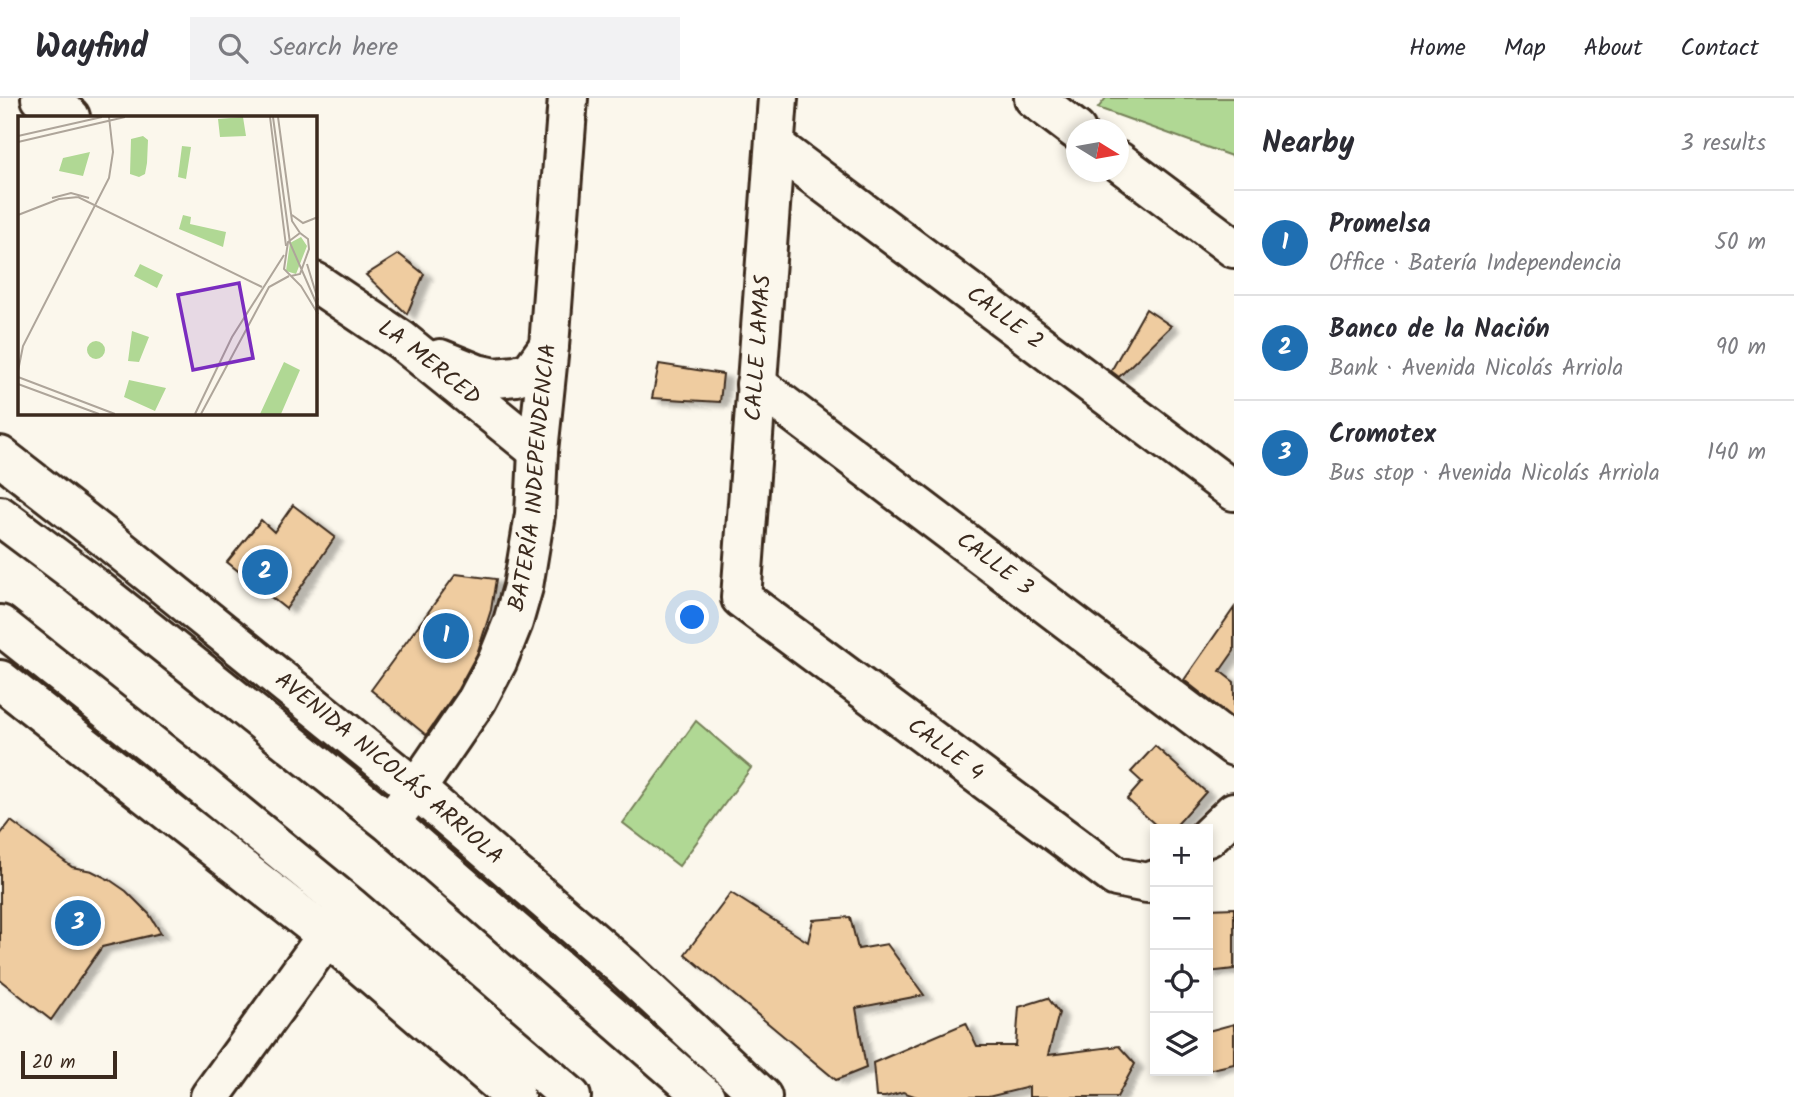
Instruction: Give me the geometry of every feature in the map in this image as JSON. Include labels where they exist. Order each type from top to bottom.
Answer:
[{"type":"street","points":[[41,98],[68,116]]},
{"type":"street","name":"BATERÍA INDEPENDENCIA","points":[[389,822],[416,789],[477,701],[497,662],[523,587],[535,514],[568,98]]},
{"type":"street","name":"CALLE LAMAS","points":[[741,598],[778,98]]},
{"type":"street","points":[[1034,98],[1066,122]]},
{"type":"street","name":"CALLE 2","points":[[775,146],[1234,491]]},
{"type":"street","points":[[1129,169],[1234,248]]},
{"type":"street","name":"LA MERCED","points":[[317,283],[401,340],[538,451]]},
{"type":"street","points":[[401,340],[446,362],[495,378],[531,371],[549,346]]},
{"type":"street","name":"CALLE 3","points":[[756,384],[1234,746]]},
{"type":"street","name":"AVENIDA NICOLÁS ARRIOLA","points":[[0,456],[416,789],[626,970],[762,1097]]},
{"type":"street","name":"AVENIDA NICOLÁS ARRIOLA","points":[[0,516],[80,576],[389,822],[704,1097]]},
{"type":"street","name":"CALLE 4","points":[[741,598],[1116,877],[1150,882]]},
{"type":"street","points":[[0,625],[188,774],[515,1097]]},
{"type":"street","points":[[45,661],[6,698],[338,921],[571,1097]]},
{"type":"street","points":[[1213,833],[1234,812]]},
{"type":"street","points":[[210,1097],[338,921]]},
{"type":"green space","points":[[1106,98],[1234,98],[1234,157],[1129,119],[1098,108]]},
{"type":"green space","points":[[696,721],[751,768],[679,866],[623,823]]},
{"type":"building","points":[[399,254],[424,274],[407,314],[366,275]]},
{"type":"building","points":[[1146,309],[1171,326],[1119,377],[1111,371]]},
{"type":"building","points":[[659,364],[723,374],[720,402],[652,398]]},
{"type":"building","points":[[293,505],[335,537],[286,609],[227,562],[261,520],[274,532]]},
{"type":"building","points":[[456,574],[496,579],[491,610],[477,654],[458,689],[426,735],[371,690]]},
{"type":"building","points":[[1234,608],[1234,651],[1220,671],[1234,682],[1234,719],[1184,680]]},
{"type":"building","points":[[1155,746],[1206,792],[1177,824],[1154,824],[1127,799],[1142,782],[1131,772]]},
{"type":"building","points":[[11,821],[72,867],[92,871],[126,891],[149,914],[161,933],[102,947],[51,1020],[0,980],[0,835]]},
{"type":"building","points":[[731,893],[808,942],[813,920],[850,917],[858,949],[887,944],[924,995],[856,1008],[866,1068],[836,1080],[685,954]]},
{"type":"building","points":[[1234,908],[1234,969],[1213,971],[1213,909]]},
{"type":"building","points":[[1048,998],[1059,1013],[1048,1055],[1119,1046],[1135,1064],[1117,1097],[1029,1097],[1029,1087],[988,1097],[917,1097],[903,1092],[876,1097],[873,1063],[966,1023],[977,1046],[1016,1046],[1019,1007]]},
{"type":"building","points":[[1234,1024],[1234,1064],[1213,1069],[1213,1030]]},
{"type":"place","name":"Banco de la Nación","points":[[265,572]]},
{"type":"place","name":"Promelsa","points":[[446,636]]},
{"type":"place","name":"Cromotex","points":[[78,923]]}]
